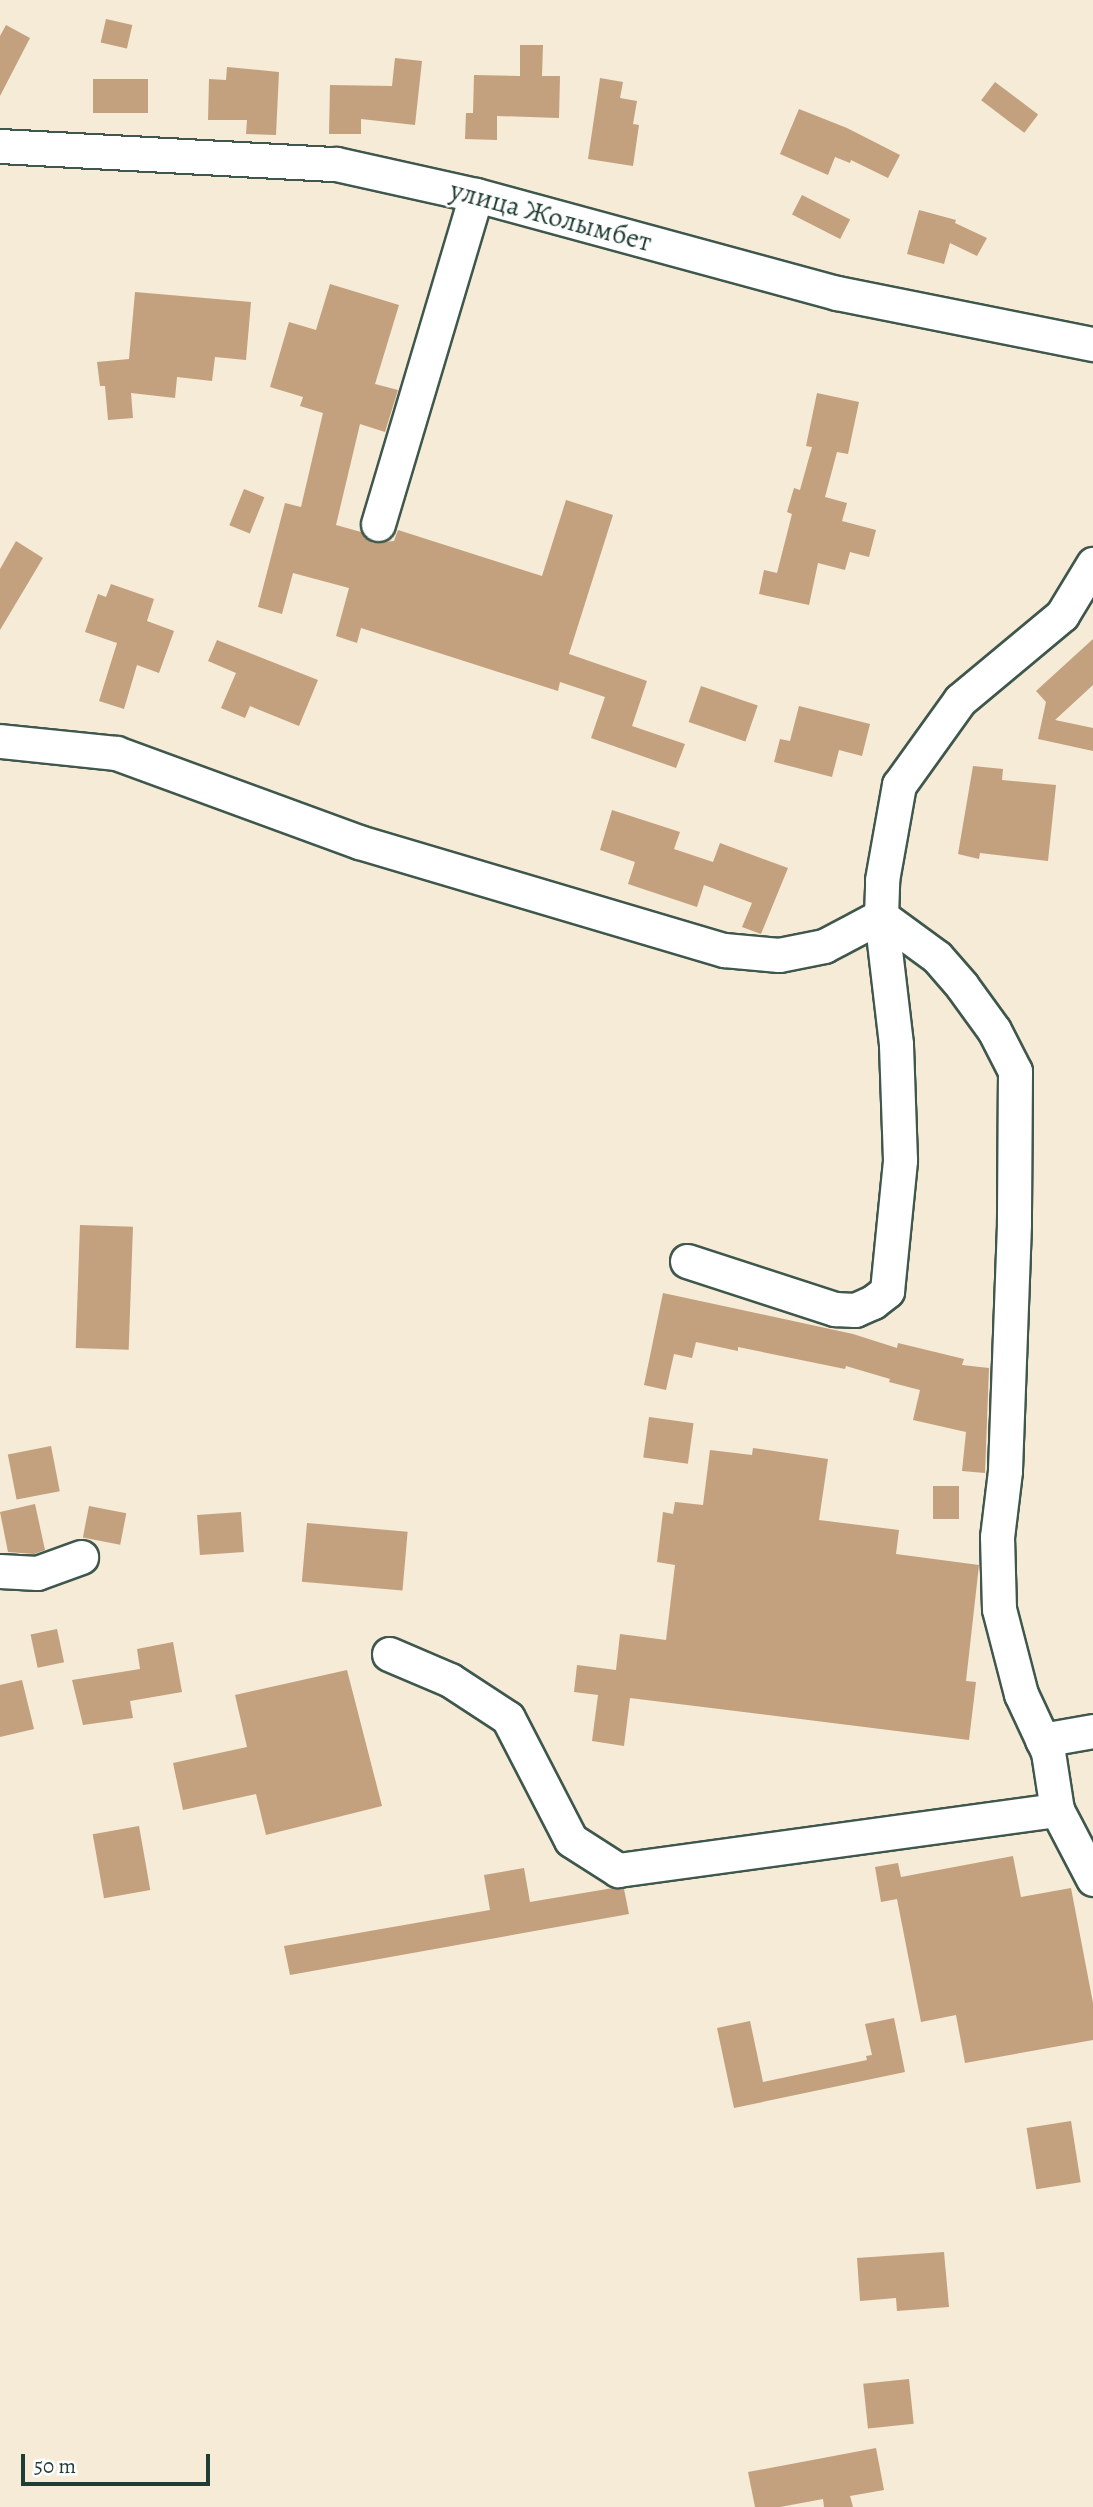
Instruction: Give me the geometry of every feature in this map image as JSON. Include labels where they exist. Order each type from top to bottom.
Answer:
[{"type":"street","name":"улица Жолымбет","points":[[0,146],[336,164],[476,195],[837,293],[1093,344]]},
{"type":"street","points":[[378,524],[476,195]]},
{"type":"street","points":[[687,1261],[835,1309],[855,1310],[873,1302],[887,1290],[900,1160],[896,1044],[881,916],[882,880],[899,785],[960,700],[1062,615],[1093,564]]},
{"type":"street","points":[[0,741],[116,753],[359,842],[724,950],[779,955],[824,946],[881,916]]},
{"type":"street","points":[[881,916],[937,957],[995,1030],[1015,1071],[1014,1212],[1006,1443],[997,1537],[999,1609],[1021,1694],[1048,1752],[1057,1810],[1093,1879]]},
{"type":"street","points":[[0,1571],[37,1573],[81,1558]]},
{"type":"street","points":[[389,1654],[450,1680],[508,1718],[571,1840],[618,1870],[1057,1810]]},
{"type":"street","points":[[1042,1740],[1093,1731]]},
{"type":"building","points":[[106,19],[132,25],[127,48],[101,42]]},
{"type":"building","points":[[6,25],[30,38],[0,96],[0,36]]},
{"type":"building","points":[[520,45],[543,45],[542,76],[560,76],[559,118],[497,116],[497,140],[465,139],[466,113],[473,113],[474,75],[520,76]]},
{"type":"building","points":[[395,58],[422,61],[415,125],[361,119],[361,134],[329,134],[330,85],[392,86]]},
{"type":"building","points":[[227,67],[279,72],[276,135],[246,134],[247,120],[208,120],[209,79],[226,80]]},
{"type":"building","points":[[600,78],[623,82],[620,98],[637,101],[633,124],[639,125],[633,166],[588,159]]},
{"type":"building","points":[[93,79],[148,79],[148,113],[93,113]]},
{"type":"building","points":[[995,82],[1038,114],[1024,133],[981,100]]},
{"type":"building","points":[[799,109],[847,128],[900,155],[888,178],[851,160],[850,163],[835,157],[828,175],[780,154]]},
{"type":"building","points":[[802,195],[850,220],[840,239],[792,215]]},
{"type":"building","points":[[919,210],[956,220],[955,223],[987,238],[977,256],[950,243],[944,264],[907,254]]},
{"type":"building","points":[[330,284],[399,305],[375,384],[398,390],[385,432],[360,424],[336,525],[361,532],[373,543],[394,541],[398,530],[542,576],[566,500],[613,515],[569,654],[647,681],[632,726],[685,744],[676,768],[591,738],[605,697],[560,682],[558,691],[361,628],[357,643],[336,636],[349,588],[293,573],[282,614],[258,607],[285,503],[301,507],[323,413],[300,406],[303,397],[270,387],[289,322],[316,330]]},
{"type":"building","points":[[135,292],[251,302],[246,360],[215,357],[212,381],[177,377],[175,398],[131,393],[133,418],[108,420],[105,386],[100,386],[97,362],[129,359]]},
{"type":"building","points":[[817,393],[859,402],[848,454],[837,452],[825,497],[847,503],[842,521],[876,530],[869,557],[850,552],[845,570],[818,563],[809,605],[759,594],[764,570],[777,573],[792,514],[787,512],[794,488],[800,490],[812,447],[806,446]]},
{"type":"building","points":[[244,489],[264,497],[250,533],[229,525]]},
{"type":"building","points":[[16,541],[43,558],[0,630],[0,569]]},
{"type":"building","points":[[111,584],[154,599],[147,621],[174,631],[159,673],[137,665],[124,709],[99,701],[117,643],[85,632],[98,594],[106,597]]},
{"type":"building","points":[[1093,639],[1093,685],[1055,720],[1093,728],[1093,751],[1038,739],[1046,702],[1036,691]]},
{"type":"building","points":[[217,640],[318,680],[299,726],[250,706],[245,718],[221,708],[236,673],[208,661]]},
{"type":"building","points":[[701,686],[758,706],[745,741],[689,722]]},
{"type":"building","points":[[799,706],[870,724],[862,756],[839,750],[832,777],[774,762],[780,739],[790,741]]},
{"type":"building","points":[[973,766],[1003,769],[1002,780],[1056,785],[1048,861],[980,853],[979,859],[958,854]]},
{"type":"building","points":[[612,810],[680,832],[674,849],[713,862],[720,843],[788,868],[761,934],[742,927],[752,903],[704,885],[697,907],[628,884],[635,862],[600,850]]},
{"type":"building","points":[[80,1225],[133,1227],[129,1350],[76,1348]]},
{"type":"building","points":[[663,1293],[853,1334],[897,1348],[898,1343],[964,1359],[962,1365],[989,1368],[985,1473],[962,1471],[966,1432],[913,1420],[920,1390],[846,1366],[845,1369],[738,1347],[738,1351],[696,1342],[692,1358],[674,1354],[666,1390],[644,1385]]},
{"type":"building","points":[[649,1417],[694,1423],[688,1464],[643,1458]]},
{"type":"building","points":[[51,1446],[60,1491],[17,1500],[8,1454]]},
{"type":"building","points":[[753,1448],[828,1459],[819,1520],[899,1530],[896,1554],[979,1565],[966,1681],[976,1682],[969,1740],[630,1698],[624,1746],[592,1741],[598,1695],[574,1692],[577,1665],[616,1670],[620,1634],[666,1640],[675,1565],[657,1562],[663,1512],[673,1514],[675,1502],[703,1505],[710,1450],[752,1455]]},
{"type":"building","points":[[933,1486],[959,1486],[959,1519],[933,1519]]},
{"type":"building","points":[[35,1504],[45,1550],[34,1554],[8,1552],[0,1512]]},
{"type":"building","points":[[89,1506],[126,1513],[120,1545],[83,1537]]},
{"type":"building","points":[[241,1512],[244,1552],[200,1555],[197,1515]]},
{"type":"building","points":[[307,1523],[408,1532],[402,1591],[302,1582]]},
{"type":"building","points":[[57,1629],[64,1662],[38,1668],[31,1635]]},
{"type":"building","points":[[173,1642],[182,1692],[130,1701],[133,1718],[83,1725],[72,1680],[140,1669],[137,1649]]},
{"type":"building","points":[[347,1670],[382,1806],[266,1835],[256,1794],[183,1810],[173,1763],[247,1747],[235,1695]]},
{"type":"building","points":[[22,1680],[34,1729],[0,1737],[0,1685]]},
{"type":"building","points":[[139,1826],[150,1890],[104,1898],[93,1834]]},
{"type":"building","points":[[1013,1856],[1021,1897],[1071,1888],[1093,2003],[1093,2040],[965,2063],[956,2015],[921,2022],[897,1899],[881,1902],[875,1867],[898,1863],[901,1877]]},
{"type":"building","points":[[524,1868],[530,1902],[613,1888],[624,1889],[629,1914],[290,1975],[284,1946],[490,1910],[484,1875]]},
{"type":"building","points":[[894,2018],[905,2072],[734,2108],[717,2028],[750,2021],[763,2082],[867,2060],[866,2056],[872,2055],[865,2024]]},
{"type":"building","points":[[1071,2121],[1081,2182],[1036,2189],[1027,2128]]},
{"type":"building","points":[[944,2252],[949,2307],[897,2311],[896,2298],[860,2301],[857,2258]]},
{"type":"building","points":[[909,2379],[914,2424],[868,2429],[863,2384]]},
{"type":"building","points":[[876,2448],[884,2490],[850,2496],[853,2507],[824,2507],[823,2499],[780,2507],[755,2507],[748,2472]]}]
